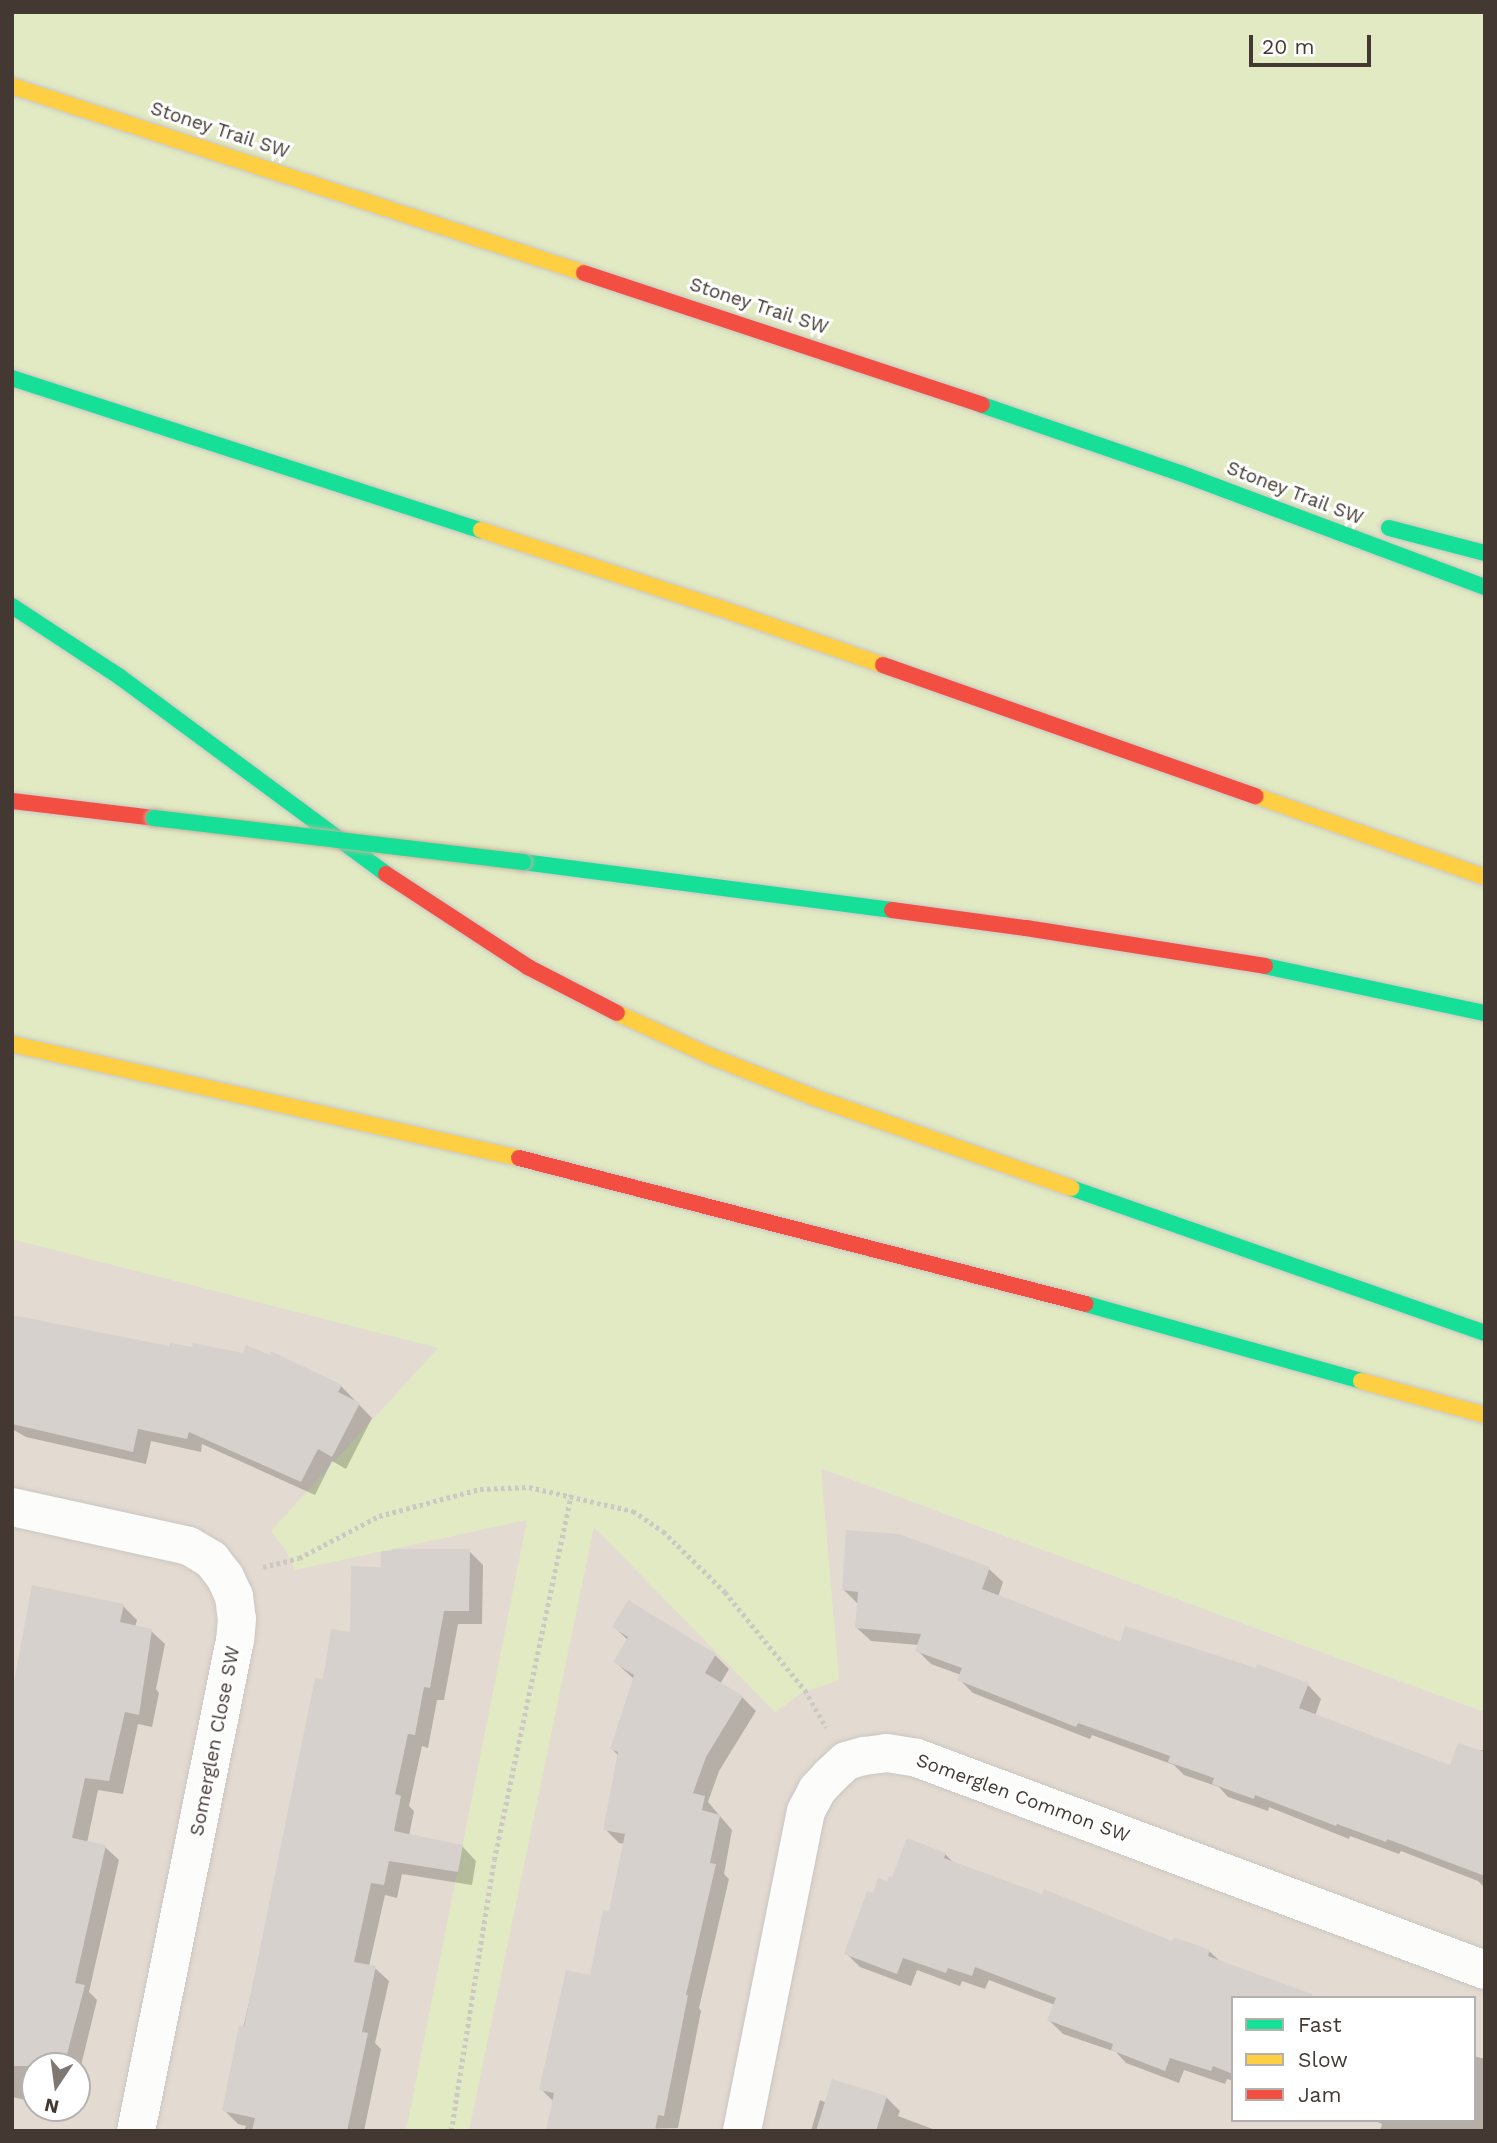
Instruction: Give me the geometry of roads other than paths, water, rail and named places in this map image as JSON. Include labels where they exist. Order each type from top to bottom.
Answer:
[{"type":"main road","name":"Stoney Trail SW","points":[[12,86],[478,235],[1180,472],[1485,587]]},
{"type":"main road","points":[[12,378],[730,611],[1485,877]]},
{"type":"main road","points":[[1180,472],[1339,515]]},
{"type":"main road","points":[[1379,525],[1485,553]]},
{"type":"main road","points":[[12,606],[120,677],[297,811],[407,889],[528,967],[617,1013],[710,1056],[813,1097],[1485,1333]]},
{"type":"main road","points":[[12,801],[523,862],[1027,928],[1268,967],[1485,1013]]},
{"type":"main road","points":[[12,1044],[530,1160],[1054,1295],[1485,1415]]},
{"type":"street","name":"Somerglen Close SW","points":[[12,1507],[188,1546],[211,1559],[225,1577],[234,1596],[237,1619],[235,1640],[136,2131]]},
{"type":"street","name":"Somerglen Common SW","points":[[742,2131],[806,1811],[817,1790],[846,1761],[887,1753],[917,1758],[1485,1970]]}]
